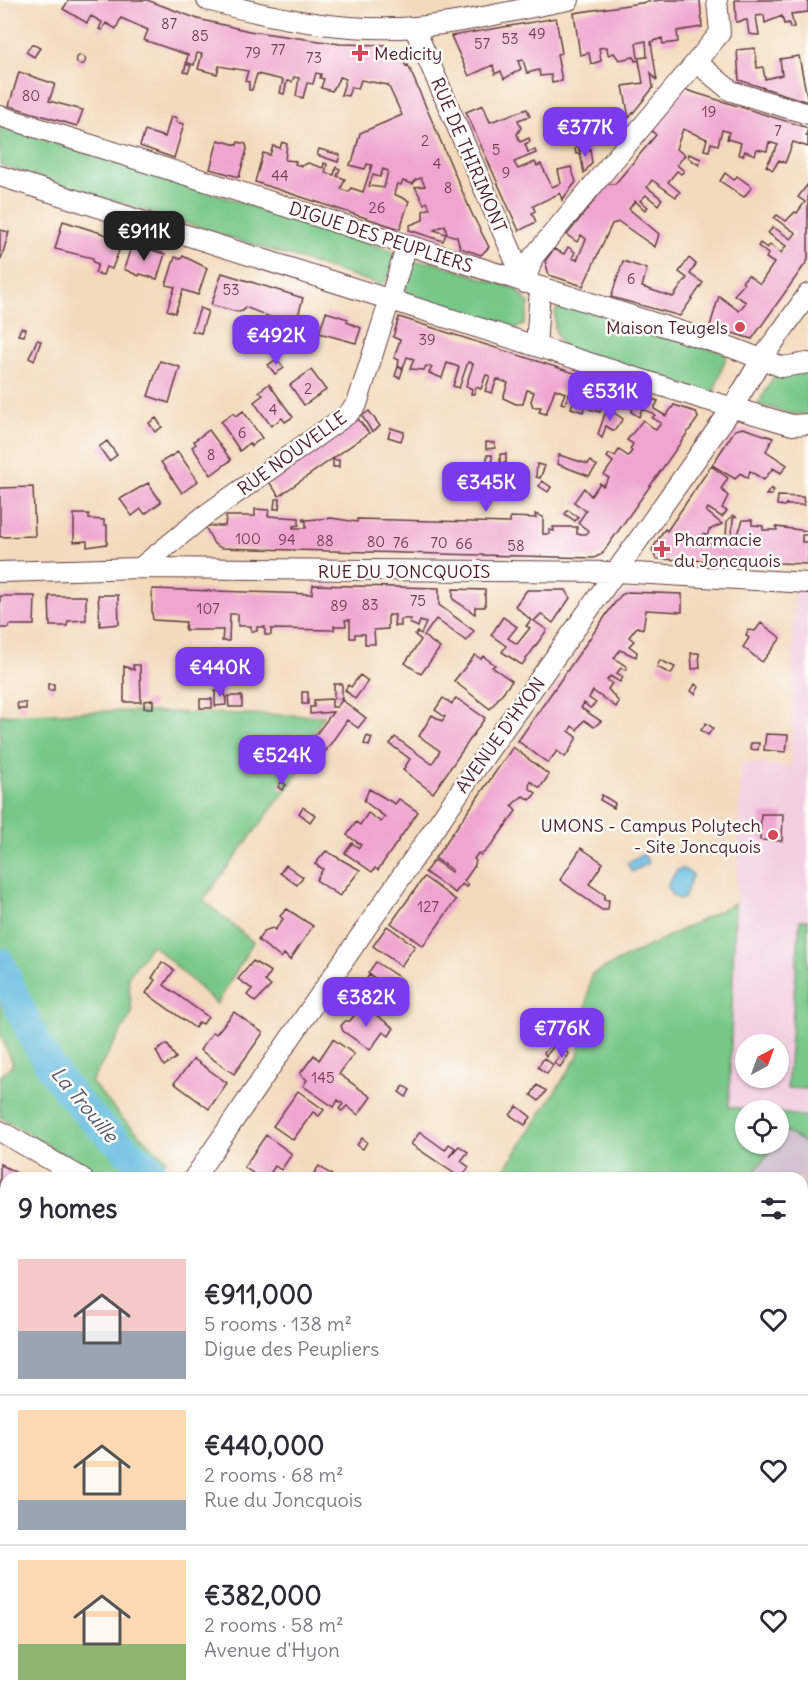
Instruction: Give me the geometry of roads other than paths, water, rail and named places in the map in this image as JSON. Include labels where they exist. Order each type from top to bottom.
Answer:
[{"type":"street","points":[[207,0],[297,19],[348,25],[414,27],[569,0]]},
{"type":"street","points":[[536,346],[532,286],[533,258],[720,33],[717,0]]},
{"type":"street","name":"RUE DE THIRIMONT","points":[[414,27],[532,286]]},
{"type":"street","points":[[696,62],[731,91],[808,114]]},
{"type":"street","name":"DIGUE DES PEUPLIERS","points":[[0,116],[722,345],[782,367],[808,363]]},
{"type":"street","points":[[0,176],[733,407],[792,425],[808,424]]},
{"type":"street","name":"RUE NOUVELLE","points":[[140,568],[204,516],[348,414],[357,404],[407,245]]},
{"type":"street","name":"AVENUE D'HYON","points":[[197,1172],[465,784],[733,407],[761,360],[808,294]]},
{"type":"street","name":"RUE DU JONCQUOIS","points":[[0,572],[140,568],[617,572],[808,583]]},
{"type":"street","points":[[0,1131],[72,1172]]},
{"type":"water","points":[[644,854],[649,863],[632,872],[627,863]]},
{"type":"water","points":[[683,869],[693,874],[684,898],[680,900],[671,894],[667,886],[677,870]]},
{"type":"waterway","name":"La Trouille","points":[[0,963],[33,1037],[59,1079],[102,1128],[151,1170]]},
{"type":"place","name":"Medicity","points":[[360,53]]},
{"type":"place","name":"Maison Teugels","points":[[740,327]]},
{"type":"place","name":"Pharmacie du Joncquois","points":[[662,549]]},
{"type":"place","name":"UMONS - Campus Polytech - Site Joncquois","points":[[773,835]]}]
